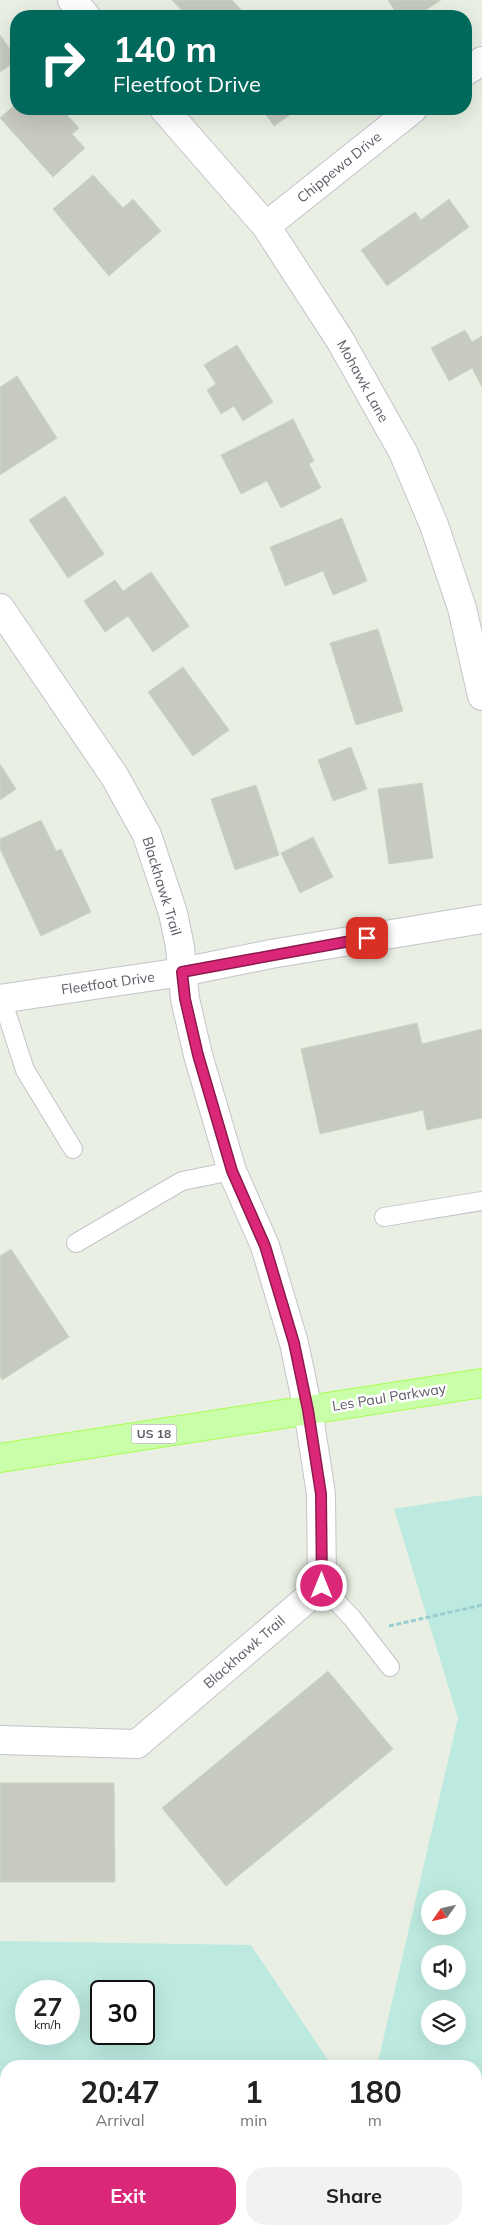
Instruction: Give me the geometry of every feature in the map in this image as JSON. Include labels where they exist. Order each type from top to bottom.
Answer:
[{"type":"main road","name":"Les Paul Parkway","points":[[0,1458],[482,1383]]},
{"type":"street","points":[[72,0],[81,10]]},
{"type":"street","name":"Mohawk Lane","points":[[169,115],[266,226],[340,340],[403,452],[434,525],[458,599],[482,696]]},
{"type":"street","name":"Chippewa Drive","points":[[266,226],[405,115]]},
{"type":"street","name":"Blackhawk Trail","points":[[0,608],[115,777],[147,835],[173,913],[180,947],[185,999],[198,1055],[232,1171],[265,1246],[294,1343],[308,1410],[321,1494],[322,1586],[137,1744],[0,1740]]},
{"type":"street","name":"Fleetfoot Drive","points":[[1,999],[182,972],[271,954],[482,918]]},
{"type":"lane","points":[[1,999],[25,1070],[73,1149]]},
{"type":"lane","points":[[76,1243],[182,1181],[232,1171]]},
{"type":"lane","points":[[384,1217],[482,1201]]},
{"type":"lane","points":[[322,1586],[352,1618],[390,1667]]},
{"type":"path","points":[[365,1636],[395,1623],[482,1605]]},
{"type":"shaded area","points":[[482,1495],[482,2060],[378,2060],[458,1718],[394,1509]]},
{"type":"shaded area","points":[[0,1941],[251,1945],[328,2060],[0,2060]]},
{"type":"building","points":[[172,0],[232,0],[241,10],[181,10]]},
{"type":"building","points":[[388,0],[441,0],[425,10],[394,10]]},
{"type":"building","points":[[0,35],[10,49],[10,65],[0,72]]},
{"type":"building","points":[[10,109],[10,115],[67,115],[79,128],[72,134],[85,148],[53,177],[0,118]]},
{"type":"building","points":[[266,115],[290,115],[274,126]]},
{"type":"building","points":[[93,175],[123,208],[133,199],[161,231],[109,276],[53,209]]},
{"type":"building","points":[[449,199],[469,227],[387,286],[361,250],[415,212],[421,220]]},
{"type":"building","points":[[465,330],[472,342],[482,336],[482,387],[472,368],[449,381],[431,348]]},
{"type":"building","points":[[237,345],[273,402],[243,421],[234,406],[221,414],[207,390],[216,384],[204,365]]},
{"type":"building","points":[[17,376],[57,438],[0,475],[0,387]]},
{"type":"building","points":[[293,419],[314,461],[309,464],[321,488],[281,508],[267,481],[241,494],[221,455]]},
{"type":"building","points":[[65,496],[104,554],[68,578],[29,520]]},
{"type":"building","points":[[342,518],[367,581],[333,595],[323,571],[285,586],[270,547]]},
{"type":"building","points":[[151,572],[189,626],[153,652],[128,616],[105,632],[84,601],[115,580],[123,591]]},
{"type":"building","points":[[378,629],[403,711],[356,725],[330,643]]},
{"type":"building","points":[[183,667],[229,730],[193,756],[148,692]]},
{"type":"building","points":[[351,747],[367,789],[333,801],[318,760]]},
{"type":"building","points":[[0,764],[16,789],[0,800]]},
{"type":"building","points":[[422,783],[433,858],[389,864],[378,789]]},
{"type":"building","points":[[256,785],[279,855],[235,870],[211,799]]},
{"type":"building","points":[[41,820],[56,851],[61,849],[91,912],[41,936],[0,849],[0,839]]},
{"type":"building","points":[[313,837],[333,877],[300,893],[281,853]]},
{"type":"building","points":[[417,1023],[422,1044],[482,1029],[482,1118],[427,1130],[423,1110],[320,1134],[301,1049]]},
{"type":"building","points":[[11,1249],[69,1337],[2,1380],[0,1376],[0,1256]]},
{"type":"building","points":[[328,1671],[393,1749],[226,1886],[162,1808]]},
{"type":"building","points":[[0,1783],[114,1783],[115,1882],[0,1882]]},
{"type":"route","points":[[322,1586],[321,1494],[308,1410],[294,1343],[265,1246],[232,1171],[198,1055],[185,999],[182,972],[271,954],[367,938]]}]
